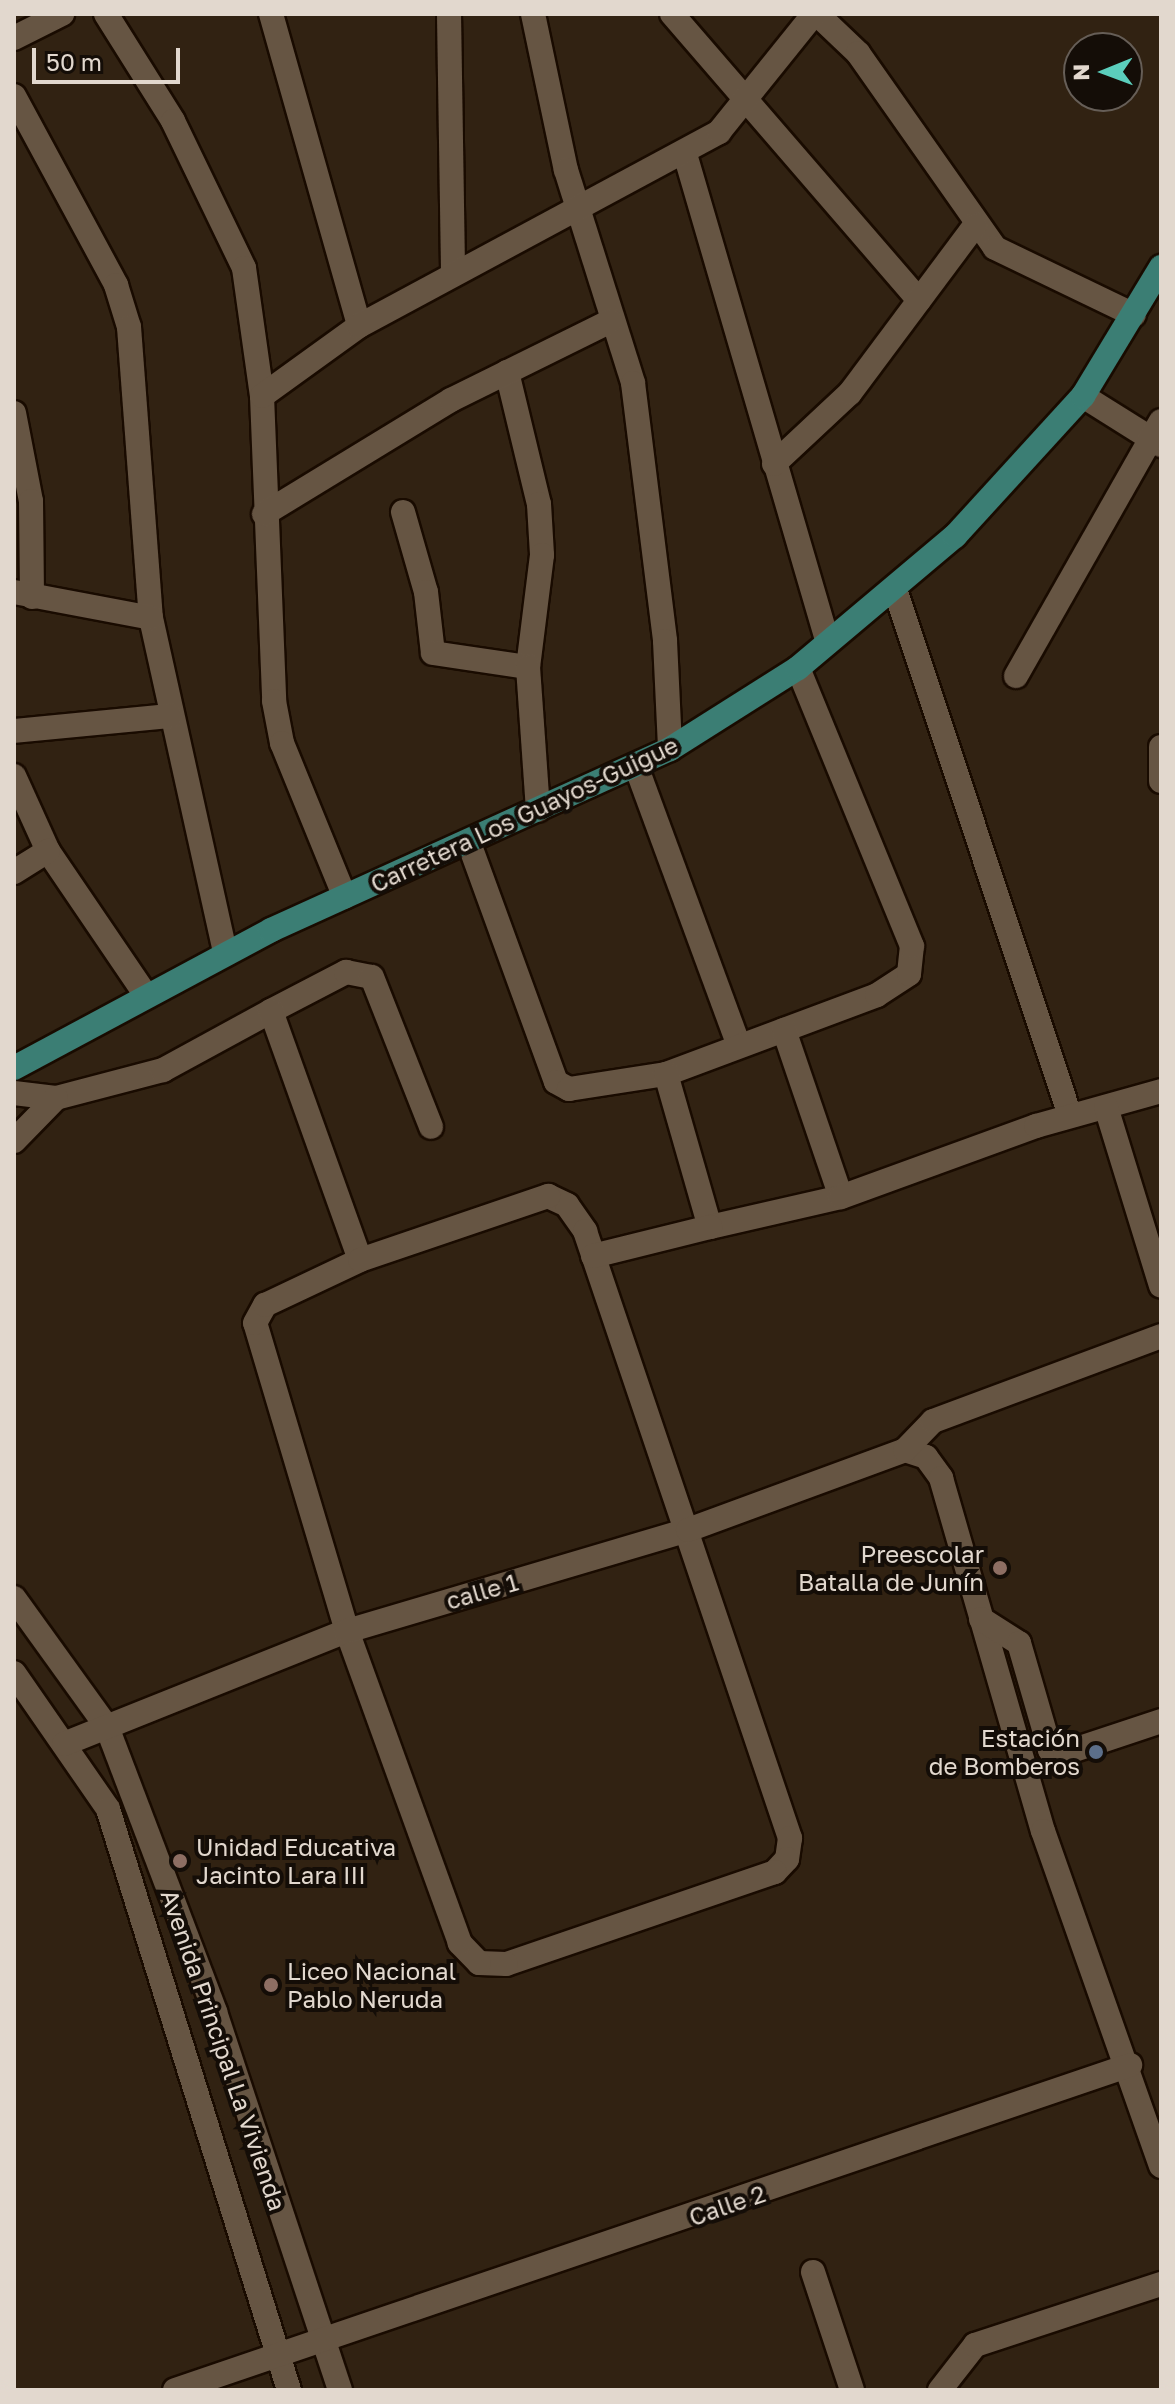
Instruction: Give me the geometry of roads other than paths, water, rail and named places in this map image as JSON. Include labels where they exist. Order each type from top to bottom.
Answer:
[{"type":"main road","name":"Carretera Los Guayos-Guigue","points":[[14,1068],[225,952],[670,749],[798,668],[955,536],[1083,396],[1161,267]]},
{"type":"street","points":[[14,38],[62,14]]},
{"type":"street","points":[[106,14],[173,121],[244,268],[262,396],[264,514],[282,743],[345,897]]},
{"type":"street","points":[[271,14],[359,326]]},
{"type":"street","points":[[449,14],[453,274]]},
{"type":"street","points":[[533,14],[581,211],[611,321],[633,383],[665,641],[670,749]]},
{"type":"street","points":[[672,14],[747,97],[919,300]]},
{"type":"street","points":[[262,396],[359,326],[453,274],[581,211],[719,132],[816,14],[858,53],[975,225],[1028,268],[1134,315]]},
{"type":"street","points":[[14,97],[116,285],[129,327],[151,618],[170,716],[225,952]]},
{"type":"street","points":[[685,154],[828,643]]},
{"type":"street","points":[[774,464],[850,393],[975,225]]},
{"type":"street","points":[[264,514],[507,372],[611,321]]},
{"type":"street","points":[[507,372],[539,504],[542,555],[528,667],[538,810]]},
{"type":"street","points":[[1016,676],[1158,435],[1083,396]]},
{"type":"street","points":[[14,413],[31,501],[23,594],[151,618]]},
{"type":"street","points":[[403,512],[426,592],[433,653],[528,667]]},
{"type":"street","points":[[895,589],[1070,1116]]},
{"type":"street","points":[[469,843],[556,1082],[582,1091],[666,1074],[877,995],[909,974],[912,946],[798,668]]},
{"type":"street","points":[[14,731],[170,716]]},
{"type":"street","points":[[1161,747],[1161,781]]},
{"type":"street","points":[[636,766],[739,1046]]},
{"type":"street","points":[[14,776],[48,851],[146,995]]},
{"type":"street","points":[[14,872],[48,851]]},
{"type":"street","points":[[14,1093],[56,1098],[163,1070],[346,972],[372,977],[431,1127]]},
{"type":"street","points":[[271,1011],[360,1260]]},
{"type":"street","points":[[784,1030],[841,1197]]},
{"type":"street","points":[[666,1074],[710,1227]]},
{"type":"street","points":[[593,1256],[841,1197],[1070,1116],[1161,1091]]},
{"type":"street","points":[[14,1141],[56,1098]]},
{"type":"street","points":[[1106,1107],[1161,1286]]},
{"type":"street","points":[[548,1196],[567,1205],[593,1256],[790,1838],[787,1859],[775,1872],[506,1964],[479,1963],[460,1943],[347,1631],[255,1323],[265,1305],[360,1260],[548,1196]]},
{"type":"street","points":[[1161,1336],[933,1421],[905,1450],[926,1457],[941,1478],[1043,1831],[1130,2065],[1161,2166]]},
{"type":"street","name":"calle 1","points":[[64,1744],[347,1631],[688,1530],[905,1450]]},
{"type":"street","name":"Avenida Principal La Vivienda","points":[[14,1598],[107,1727],[215,2012],[340,2390]]},
{"type":"street","points":[[981,1619],[1019,1643],[1050,1750],[1065,1753],[1161,1721]]},
{"type":"street","name":"Avenida Principal La Vivienda","points":[[14,1673],[108,1809],[289,2390]]},
{"type":"street","name":"Calle 2","points":[[277,2355],[1130,2065]]},
{"type":"street","points":[[813,2272],[852,2390]]},
{"type":"street","points":[[946,2389],[975,2345],[1161,2284]]},
{"type":"street","points":[[175,2390],[277,2355]]},
{"type":"place","name":"Preescolar Batalla de Junín","points":[[1000,1568]]},
{"type":"place","name":"Estación de Bomberos","points":[[1096,1752]]},
{"type":"place","name":"Unidad Educativa Jacinto Lara III","points":[[180,1861]]},
{"type":"place","name":"Liceo Nacional Pablo Neruda","points":[[271,1985]]}]
